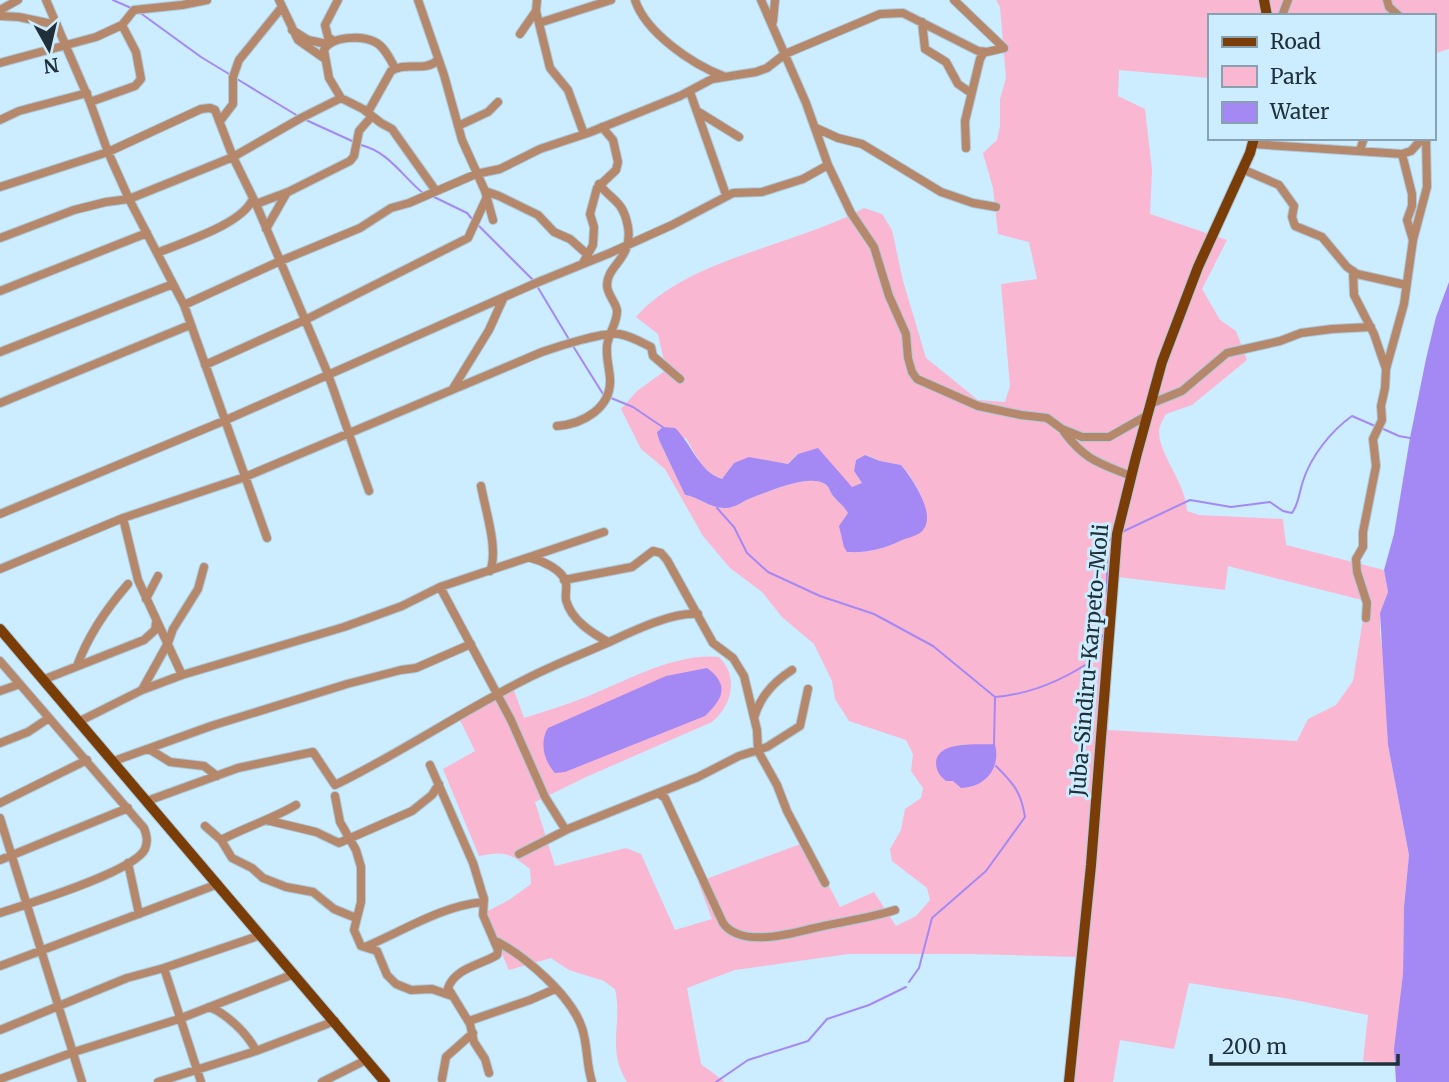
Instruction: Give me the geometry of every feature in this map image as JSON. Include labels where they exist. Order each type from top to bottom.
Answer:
[{"type":"main road","name":"Juba-Sindiru-Karpeto-Moli","points":[[1069,1082],[1091,865],[1114,556],[1122,508],[1162,362],[1198,267],[1253,141]]},
{"type":"main road","points":[[0,629],[385,1082]]},
{"type":"street","points":[[0,10],[18,0]]},
{"type":"street","points":[[46,0],[89,97],[108,152],[184,305],[267,538]]},
{"type":"street","points":[[0,63],[96,37],[122,25],[134,10],[207,0]]},
{"type":"street","points":[[338,0],[325,25],[330,43],[325,59],[328,78],[341,98],[396,132],[436,191]]},
{"type":"street","points":[[418,0],[458,126],[493,220]]},
{"type":"street","points":[[537,0],[536,11],[550,68],[568,90],[584,134]]},
{"type":"street","points":[[539,23],[611,0]]},
{"type":"street","points":[[635,0],[652,29],[660,37],[707,70],[723,76]]},
{"type":"street","points":[[761,0],[816,128],[828,165],[851,213],[874,247],[889,296],[906,334],[908,358],[917,379],[978,406],[1047,418],[1062,429],[1082,437],[1109,437],[1146,416]]},
{"type":"street","points":[[772,23],[775,0]]},
{"type":"street","points":[[184,305],[278,261],[360,228],[391,208],[476,174],[500,169],[554,143],[602,127],[723,76],[756,72],[777,62],[785,54],[880,14],[903,13],[953,36],[966,46],[984,52],[1004,48],[954,0]]},
{"type":"street","points":[[1387,0],[1389,7],[1397,14]]},
{"type":"street","points":[[280,3],[292,30],[304,46],[325,59]]},
{"type":"street","points":[[220,121],[233,104],[233,77],[239,60],[280,3]]},
{"type":"street","points":[[520,34],[536,11]]},
{"type":"street","points":[[0,16],[19,17],[57,26]]},
{"type":"street","points":[[922,22],[925,50],[946,62],[958,84],[971,93]]},
{"type":"street","points":[[0,120],[19,111],[135,86],[141,79],[136,52],[122,25]]},
{"type":"street","points":[[292,30],[308,40],[330,43],[355,39],[374,41],[395,68]]},
{"type":"street","points":[[966,148],[965,121],[984,52]]},
{"type":"street","points":[[158,253],[215,229],[247,210],[255,201],[288,192],[350,161],[354,156],[359,131],[391,71],[403,66],[432,66],[438,60]]},
{"type":"street","points":[[690,92],[725,192]]},
{"type":"street","points":[[0,238],[74,210],[130,199],[233,157],[341,98]]},
{"type":"street","points":[[458,126],[488,112],[498,102]]},
{"type":"street","points":[[0,187],[108,152],[201,109],[215,110],[328,374],[369,491]]},
{"type":"street","points":[[696,110],[739,137]]},
{"type":"street","points":[[585,259],[594,237],[590,211],[599,184],[616,170],[618,162],[613,140],[602,127]]},
{"type":"street","points":[[816,128],[838,138],[862,144],[941,192],[973,203],[996,207]]},
{"type":"street","points":[[1360,150],[1363,140]]},
{"type":"street","points":[[1253,141],[1402,154],[1411,151],[1423,140]]},
{"type":"street","points":[[1366,618],[1367,603],[1357,572],[1356,559],[1363,547],[1363,532],[1376,466],[1374,439],[1382,420],[1386,369],[1404,304],[1413,240],[1427,187],[1425,140]]},
{"type":"street","points":[[1402,154],[1412,194],[1412,206],[1407,220],[1413,240]]},
{"type":"street","points":[[0,514],[226,420],[503,299],[585,259],[628,245],[733,193],[762,192],[803,178],[828,165]]},
{"type":"street","points":[[1242,169],[1279,185],[1294,206],[1292,217],[1295,226],[1322,237],[1347,267],[1406,285]]},
{"type":"street","points":[[557,426],[581,422],[591,415],[607,396],[610,379],[606,347],[617,309],[607,285],[628,245],[627,223],[619,203],[599,184]]},
{"type":"street","points":[[266,229],[288,192]]},
{"type":"street","points":[[485,195],[499,196],[538,215],[554,232],[569,239],[585,259]]},
{"type":"street","points":[[205,365],[305,320],[468,238],[485,195]]},
{"type":"street","points":[[0,291],[147,233]]},
{"type":"street","points":[[1353,271],[1354,295],[1371,327],[1386,369]]},
{"type":"street","points":[[0,352],[173,284]]},
{"type":"street","points":[[452,390],[481,344],[503,299]]},
{"type":"street","points":[[0,403],[190,325]]},
{"type":"street","points":[[1150,404],[1182,391],[1227,353],[1280,341],[1301,333],[1371,327]]},
{"type":"street","points":[[0,569],[123,518],[245,477],[542,352],[609,333],[626,336],[651,347],[653,356],[680,379]]},
{"type":"street","points":[[1062,429],[1080,452],[1090,459],[1131,476]]},
{"type":"street","points":[[481,486],[492,546],[493,564],[490,571]]},
{"type":"street","points":[[123,518],[132,562],[146,600],[182,675]]},
{"type":"street","points":[[80,721],[142,690],[182,675],[344,626],[402,606],[440,587],[604,532]]},
{"type":"street","points":[[564,580],[637,566],[650,552],[657,552],[667,560],[713,643],[733,658],[748,684],[758,751],[825,883]]},
{"type":"street","points":[[531,558],[549,566],[564,580],[566,601],[578,619],[583,626],[608,642]]},
{"type":"street","points":[[142,690],[148,684],[177,621],[198,589],[204,567]]},
{"type":"street","points":[[146,600],[158,576]]},
{"type":"street","points":[[77,666],[88,640],[108,608],[128,584]]},
{"type":"street","points":[[440,587],[524,746],[541,789],[562,826],[568,829]]},
{"type":"street","points":[[147,800],[238,768],[313,752],[335,785],[380,764],[529,677],[636,630],[686,614],[698,614]]},
{"type":"street","points":[[45,679],[144,640],[158,627],[177,621]]},
{"type":"street","points":[[114,761],[211,726],[347,684],[416,668],[471,644]]},
{"type":"street","points":[[0,661],[145,828],[148,838],[144,851],[128,863],[78,887],[0,913]]},
{"type":"street","points":[[755,718],[765,693],[792,670]]},
{"type":"street","points":[[0,691],[20,684]]},
{"type":"street","points":[[519,854],[568,829],[778,742],[800,726],[808,689]]},
{"type":"street","points":[[0,743],[27,732],[49,718]]},
{"type":"street","points":[[149,749],[170,762],[204,766],[216,775]]},
{"type":"street","points":[[0,803],[87,760]]},
{"type":"street","points":[[335,796],[340,822],[356,850],[361,877],[361,902],[354,930],[358,942],[377,951],[387,975],[396,985],[411,990],[432,989],[450,982],[458,974],[497,955],[498,948],[483,915],[483,902],[474,863],[430,765]]},
{"type":"street","points":[[266,820],[317,832],[336,842],[412,811],[432,795],[439,784]]},
{"type":"street","points":[[658,793],[665,798],[723,923],[734,933],[761,937],[795,934],[895,910]]},
{"type":"street","points":[[221,840],[296,805]]},
{"type":"street","points":[[0,860],[128,808]]},
{"type":"street","points":[[0,818],[82,1082]]},
{"type":"street","points":[[205,826],[221,840],[232,858],[252,868],[264,878],[286,887],[313,892],[334,909],[356,918]]},
{"type":"street","points":[[128,863],[139,914]]},
{"type":"street","points":[[0,966],[218,884]]},
{"type":"street","points":[[365,947],[430,916],[483,902]]},
{"type":"street","points":[[0,1030],[127,978],[261,934]]},
{"type":"street","points":[[494,940],[520,955],[555,989],[581,1025],[592,1082]]},
{"type":"street","points":[[164,968],[201,1082]]},
{"type":"street","points":[[0,1079],[179,1019],[294,974]]},
{"type":"street","points":[[450,982],[448,990],[469,1021],[474,1042],[485,1059],[489,1073]]},
{"type":"street","points":[[432,989],[452,996]]},
{"type":"street","points":[[469,1021],[555,989]]},
{"type":"street","points":[[209,1007],[226,1016],[248,1037],[256,1051]]},
{"type":"street","points":[[158,1082],[256,1051],[335,1021]]},
{"type":"street","points":[[442,1079],[446,1056],[473,1033]]},
{"type":"street","points":[[322,1082],[366,1060]]},
{"type":"green space","points":[[996,0],[1449,0],[1449,49],[1435,53],[1435,14],[1208,14],[1208,78],[1119,70],[1118,96],[1145,109],[1152,170],[1150,214],[1227,240],[1202,289],[1220,320],[1236,331],[1247,360],[1192,405],[1166,414],[1161,424],[1160,439],[1182,489],[1187,511],[1199,515],[1283,519],[1286,545],[1384,570],[1388,592],[1380,613],[1380,633],[1385,667],[1388,745],[1409,855],[1404,907],[1403,974],[1394,1063],[1363,1061],[1368,1015],[1189,983],[1174,1049],[1120,1040],[1113,1082],[1064,1082],[1076,957],[848,954],[735,970],[687,988],[701,1064],[725,1082],[627,1082],[617,1058],[615,989],[604,981],[569,970],[551,958],[509,970],[484,913],[531,884],[530,869],[507,855],[479,856],[443,769],[475,751],[459,718],[514,690],[524,718],[578,700],[668,664],[685,659],[719,657],[731,682],[728,699],[712,722],[535,802],[555,866],[626,848],[641,854],[675,930],[712,919],[698,882],[806,842],[840,907],[874,892],[896,926],[916,916],[930,900],[927,888],[892,861],[890,849],[901,830],[905,809],[921,798],[923,788],[911,771],[913,754],[906,740],[849,721],[835,699],[832,681],[814,644],[782,617],[762,592],[730,568],[703,536],[665,469],[641,449],[621,409],[637,391],[666,370],[658,334],[636,317],[658,297],[684,280],[713,267],[807,233],[864,208],[882,214],[892,230],[903,281],[926,358],[978,400],[1005,402],[1010,386],[1001,284],[1037,279],[1029,242],[998,234],[993,188],[983,153],[997,140],[1000,99],[1006,78],[1000,7]],"holes":[[[686,438],[709,472],[722,479],[734,463],[764,460],[788,464],[798,454],[852,487],[862,483],[854,471],[856,460],[866,455],[901,465],[920,493],[925,508],[926,525],[889,546],[869,551],[847,552],[843,520],[849,513],[827,485],[818,481],[799,482],[751,498],[736,506],[721,508],[685,495],[659,440]],[[1228,566],[1366,601],[1353,681],[1336,705],[1308,719],[1297,741],[1108,730],[1118,577],[1225,590]]]},
{"type":"water","points":[[1449,282],[1449,1082],[1396,1082],[1394,1049],[1403,974],[1404,907],[1409,855],[1388,745],[1380,613],[1388,592],[1384,570],[1394,534],[1426,359],[1436,317]]},
{"type":"water","points":[[663,427],[675,428],[701,464],[722,479],[734,463],[749,457],[788,464],[798,454],[818,448],[852,487],[862,483],[854,471],[856,460],[865,455],[901,465],[926,508],[925,526],[920,533],[888,546],[847,552],[839,526],[848,513],[827,485],[818,481],[788,485],[729,508],[710,505],[685,495],[659,440],[657,432]]},
{"type":"water","points":[[707,668],[719,680],[721,692],[716,704],[705,716],[565,772],[555,773],[551,768],[543,745],[548,728],[666,676]]},
{"type":"water","points":[[995,744],[996,761],[990,775],[978,784],[961,788],[940,775],[936,762],[938,755],[944,750],[960,745]]},
{"type":"waterway","points":[[113,0],[131,8]]},
{"type":"waterway","points":[[139,12],[229,74]]},
{"type":"waterway","points":[[237,79],[298,116]]},
{"type":"waterway","points":[[306,120],[352,141]]},
{"type":"waterway","points":[[361,145],[380,153],[424,194]]},
{"type":"waterway","points":[[432,196],[467,213],[472,219]]},
{"type":"waterway","points":[[479,226],[534,281]]},
{"type":"waterway","points":[[537,286],[570,341]]},
{"type":"waterway","points":[[573,346],[603,394]]},
{"type":"waterway","points":[[611,398],[633,407],[664,428]]},
{"type":"waterway","points":[[1122,532],[1190,500],[1231,507],[1270,502],[1283,511],[1292,513],[1311,462],[1337,429],[1352,416],[1375,426]]},
{"type":"waterway","points":[[1381,428],[1410,438]]},
{"type":"waterway","points":[[717,508],[734,527],[747,553],[768,572],[820,596],[874,614],[933,646],[995,697],[1035,689],[1073,672],[1097,657],[1104,634]]},
{"type":"waterway","points":[[1105,545],[1111,538]]},
{"type":"waterway","points":[[1107,560],[1107,598]]},
{"type":"waterway","points":[[994,745],[995,698]]},
{"type":"waterway","points":[[909,982],[919,968],[932,918],[986,871],[1025,817],[1016,789],[996,766]]},
{"type":"waterway","points":[[716,1082],[748,1060],[808,1041],[827,1019],[869,1005],[906,987]]}]
